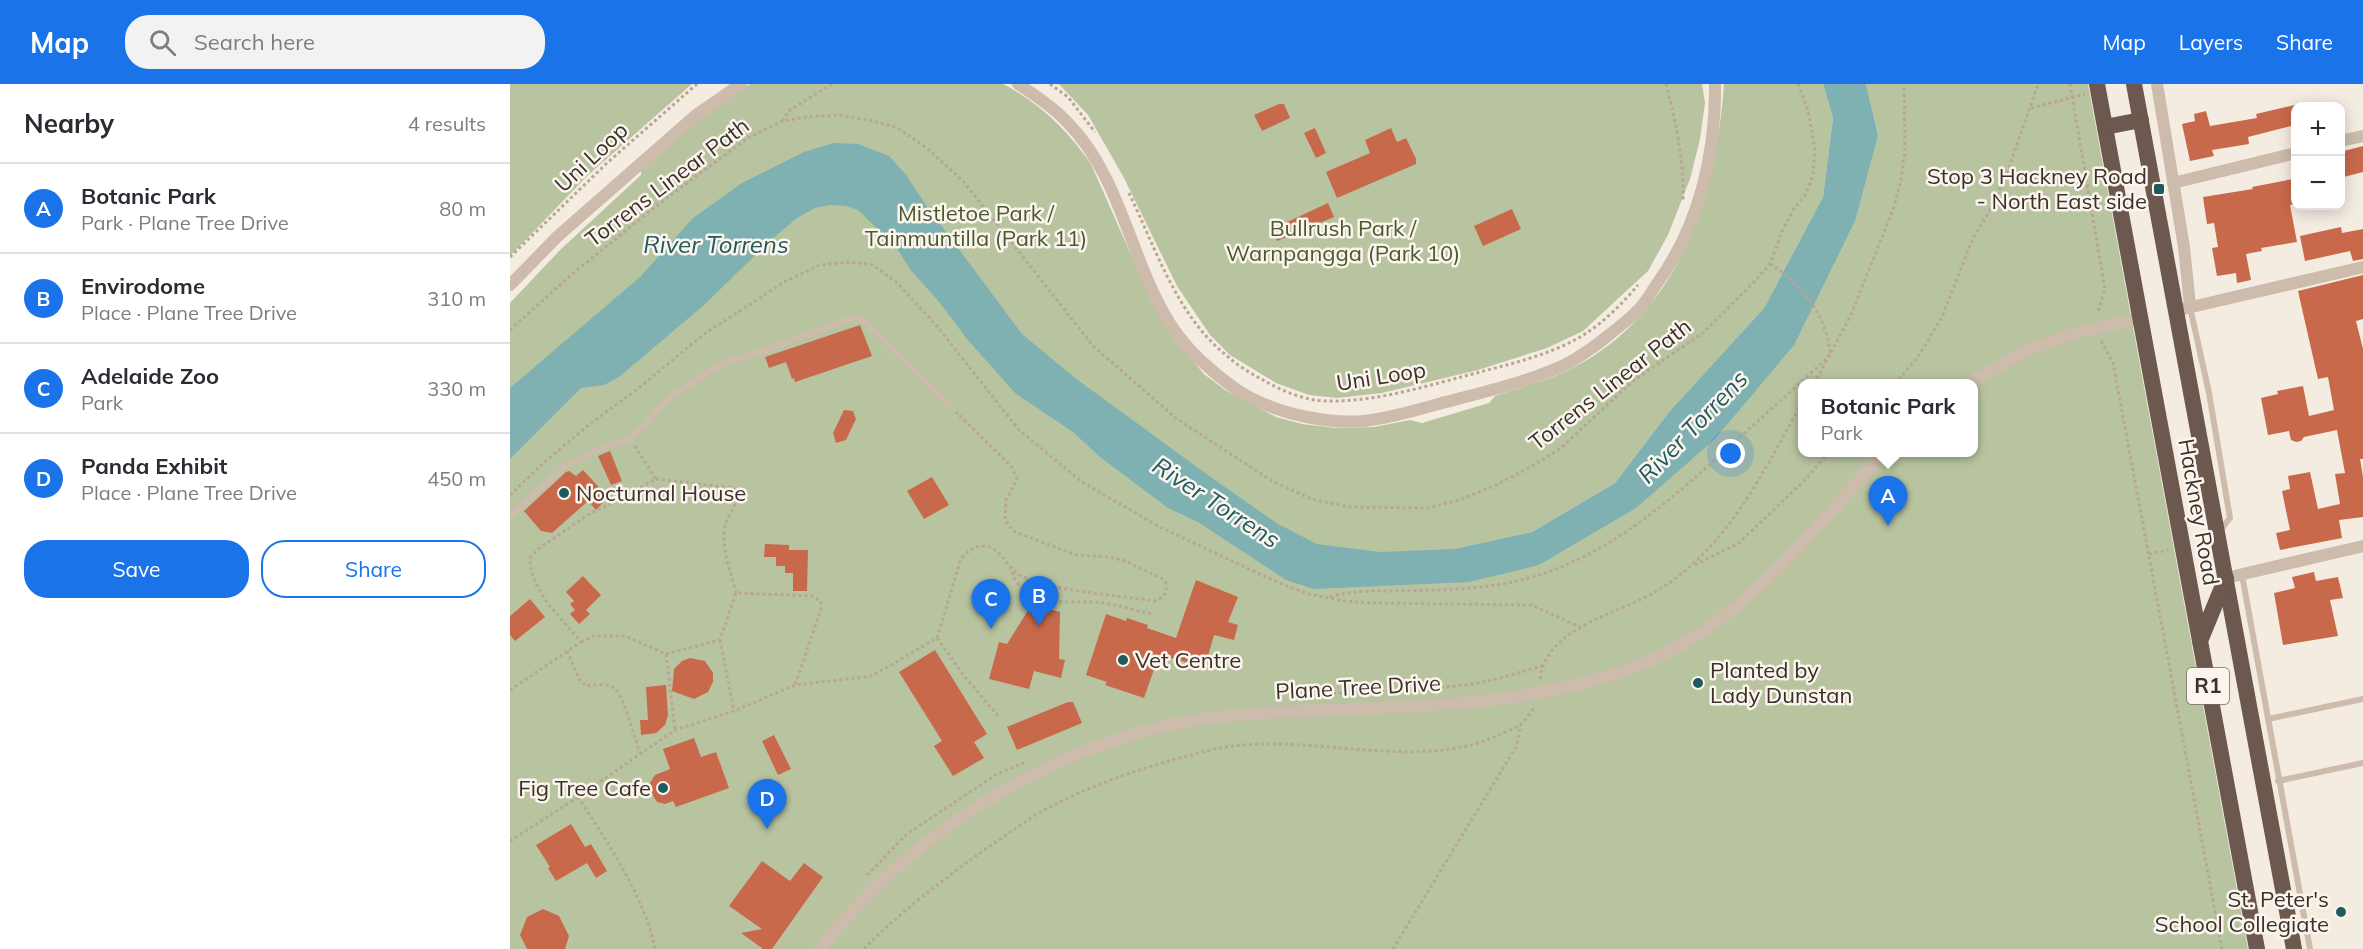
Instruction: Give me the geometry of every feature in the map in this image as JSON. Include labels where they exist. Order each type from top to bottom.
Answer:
[{"type":"highway","name":"Hackney Road","points":[[2134,84],[2184,309],[2218,532],[2234,577],[2294,949]]},
{"type":"highway","name":"Hackney Road","points":[[2092,89],[2105,127],[2244,885],[2259,949]]},
{"type":"highway","points":[[2105,127],[2141,120]]},
{"type":"highway","points":[[2200,641],[2234,577]]},
{"type":"street","points":[[510,285],[558,236],[696,115],[741,84]]},
{"type":"street","points":[[1017,84],[1034,94],[1069,123],[1084,143],[1108,184],[1144,271],[1168,321],[1180,339],[1206,366],[1228,384],[1262,403],[1302,415],[1354,421],[1393,416],[1451,401],[1561,367],[1591,349],[1639,310],[1671,265],[1689,229],[1710,152],[1715,84]]},
{"type":"street","name":"Hackney Road","points":[[2157,84],[2186,267],[2184,309]]},
{"type":"street","points":[[2345,140],[2363,136]]},
{"type":"street","points":[[2173,183],[2291,154]]},
{"type":"street","points":[[2184,309],[2363,267]]},
{"type":"street","points":[[1977,379],[2028,350],[2072,334],[2141,318]]},
{"type":"street","name":"Plane Tree Drive","points":[[819,949],[866,896],[913,853],[942,831],[1017,784],[1048,768],[1114,741],[1149,731],[1222,716],[1293,710],[1428,706],[1540,694],[1630,669],[1683,645],[1738,607],[1794,555],[1881,457]]},
{"type":"street","points":[[2234,577],[2363,546]]},
{"type":"lane","points":[[510,516],[563,468],[592,452],[630,438],[670,397],[721,364],[855,317],[862,320],[949,405]]},
{"type":"lane","points":[[2234,577],[2268,719],[2310,949]]},
{"type":"lane","points":[[2268,719],[2363,699]]},
{"type":"lane","points":[[2278,781],[2363,763]]},
{"type":"path","name":"Uni Loop","points":[[510,256],[608,162],[697,84]]},
{"type":"path","points":[[782,121],[790,110],[832,84]]},
{"type":"path","points":[[1050,84],[1068,97],[1098,136]]},
{"type":"path","points":[[1666,84],[1682,165],[1683,202]]},
{"type":"path","name":"Torrens Linear Path","points":[[510,330],[571,274],[660,203],[748,138],[782,121],[808,117],[839,115],[870,120],[898,128],[928,149],[964,182],[1093,346],[1176,419],[1272,481],[1311,499],[1350,507],[1428,508],[1462,499],[1529,468],[1561,448],[1634,380],[1702,333],[1770,264],[1783,229],[1793,210],[1806,194],[1814,175],[1815,149],[1808,110],[1798,84]]},
{"type":"path","points":[[1817,379],[1863,287],[1894,207],[1901,180],[1905,149],[1904,84]]},
{"type":"path","points":[[1900,379],[1918,357],[1942,317],[1973,238],[1992,207],[2010,165],[2038,84]]},
{"type":"path","points":[[2070,84],[2105,289],[2097,308],[2096,328],[2102,345],[2113,363],[2222,949]]},
{"type":"path","points":[[2030,108],[2092,89]]},
{"type":"path","name":"Uni Loop","points":[[1128,191],[1179,296],[1206,336],[1225,355],[1248,371],[1276,388],[1309,399],[1332,401],[1413,390],[1501,367],[1550,351],[1585,334],[1610,314],[1644,278]]},
{"type":"path","points":[[510,495],[566,444],[704,334],[786,281],[820,266],[850,262],[873,266],[896,282],[936,325],[1019,430],[1082,482],[1160,527],[1279,583],[1329,598],[1371,603],[1531,605],[1580,627]]},
{"type":"path","points":[[1770,264],[1781,270],[1810,299],[1826,332],[1831,354]]},
{"type":"path","points":[[1804,379],[1831,354]]},
{"type":"path","points":[[1329,598],[1354,592],[1467,588],[1510,583],[1547,573],[1612,543],[1663,506],[1798,384]]},
{"type":"path","points":[[510,841],[579,797],[675,730],[734,711],[795,685],[872,676],[937,638],[961,559],[967,551],[985,546],[993,549],[1019,575],[1057,588],[1155,601],[1164,597],[1167,590],[1165,580],[1125,561],[1110,557],[1076,555],[1013,531],[1005,519],[1006,500],[1017,479],[1011,466],[949,405]]},
{"type":"path","points":[[1693,566],[1723,534],[1747,500],[1798,412]]},
{"type":"path","points":[[630,438],[656,478]]},
{"type":"path","points":[[1393,949],[1516,747],[1521,725],[1537,705],[1542,666],[1560,640],[1580,627],[1656,592],[1693,566],[1739,543],[1805,480],[1825,457]]},
{"type":"path","points":[[581,642],[535,585],[530,572],[530,558],[538,549],[588,515],[656,478],[732,488],[738,492],[738,499],[725,525],[725,545],[736,593],[720,640],[734,711]]},
{"type":"path","points":[[2149,554],[2173,549]]},
{"type":"path","points":[[1009,565],[1014,581],[1033,597],[1058,603],[1097,602],[1152,614]]},
{"type":"path","points":[[736,593],[813,596],[821,602],[821,609],[795,685]]},
{"type":"path","points":[[510,690],[581,642],[594,636],[624,636],[666,654],[720,640]]},
{"type":"path","points":[[937,638],[965,677],[999,717]]},
{"type":"path","points":[[567,651],[579,679],[586,686],[602,684],[614,688],[621,698],[640,753]]},
{"type":"path","points":[[666,654],[675,730]]},
{"type":"path","points":[[1295,697],[1488,681],[1542,666]]},
{"type":"path","points":[[864,949],[892,921],[944,879],[1048,808],[1106,783],[1172,760],[1218,748],[1279,744],[1440,751],[1478,744],[1521,725]]},
{"type":"path","points":[[860,883],[907,834],[997,774],[1030,760]]},
{"type":"path","points":[[579,797],[615,856],[652,930],[655,949]]},
{"type":"green space","points":[[510,84],[692,84],[587,176],[510,256]]},
{"type":"green space","name":"Mistletoe Park / Tainmuntilla (Park 11)","points":[[750,84],[1003,84],[1052,118],[1091,164],[1151,300],[1177,342],[1204,374],[1225,390],[1276,417],[1302,424],[1336,428],[1374,427],[1410,420],[1422,423],[1489,403],[1495,396],[1564,372],[1603,349],[1636,321],[1662,288],[1683,252],[1700,212],[1712,170],[1724,84],[1823,84],[1833,118],[1823,197],[1764,308],[1669,412],[1615,483],[1532,532],[1466,547],[1469,581],[1636,508],[1878,135],[1866,84],[2088,84],[2248,949],[510,949],[510,303],[560,250],[641,175],[641,169],[719,102]]},
{"type":"green space","name":"Bullrush Park / Warnpangga (Park 10)","points":[[1059,84],[1702,84],[1705,103],[1700,139],[1690,179],[1668,235],[1648,271],[1583,331],[1547,348],[1478,370],[1382,393],[1337,398],[1309,395],[1276,383],[1230,355],[1210,335],[1177,286],[1123,176],[1088,115]]},
{"type":"water","name":"River Torrens","points":[[1823,84],[1866,84],[1878,135],[1855,221],[1794,345],[1715,439],[1636,508],[1539,565],[1469,582],[1314,589],[1286,580],[1198,522],[1168,508],[1100,457],[1073,432],[1015,393],[967,339],[910,269],[896,247],[858,210],[846,206],[830,205],[815,208],[797,218],[704,305],[619,377],[604,385],[581,388],[510,459],[510,388],[640,277],[693,218],[742,183],[804,152],[834,143],[858,144],[889,156],[906,175],[1022,334],[1075,378],[1278,524],[1317,544],[1380,552],[1455,549],[1532,532],[1615,483],[1669,412],[1764,308],[1823,197],[1833,118]]},
{"type":"building","points":[[1284,104],[1290,118],[1262,131],[1254,115]]},
{"type":"building","points":[[2291,106],[2291,126],[2248,137],[2249,144],[2212,150],[2214,156],[2190,161],[2182,124],[2195,121],[2194,114],[2206,111],[2210,126],[2257,118],[2256,114]]},
{"type":"building","points":[[1315,128],[1326,153],[1316,158],[1304,133]]},
{"type":"building","points":[[1391,128],[1397,142],[1406,138],[1416,164],[1337,198],[1326,172],[1370,153],[1365,140]]},
{"type":"building","points":[[2363,146],[2363,172],[2345,177],[2345,151]]},
{"type":"building","points":[[2291,179],[2290,205],[2297,242],[2261,248],[2262,251],[2246,254],[2251,280],[2237,283],[2236,273],[2217,276],[2212,248],[2218,247],[2214,223],[2207,224],[2203,197],[2253,189],[2252,187]]},
{"type":"building","points":[[1328,203],[1334,217],[1277,241],[1272,229]]},
{"type":"building","points":[[1512,209],[1521,229],[1483,246],[1474,226]]},
{"type":"building","points":[[2341,227],[2342,233],[2363,229],[2363,259],[2353,261],[2350,251],[2305,261],[2300,236]]},
{"type":"building","points":[[2363,275],[2363,319],[2356,321],[2363,349],[2363,459],[2360,459],[2363,477],[2363,517],[2339,520],[2342,538],[2280,550],[2276,533],[2290,530],[2282,491],[2290,489],[2288,476],[2310,472],[2318,509],[2340,504],[2335,474],[2345,473],[2337,430],[2304,437],[2301,441],[2296,442],[2291,440],[2289,431],[2268,435],[2261,398],[2278,394],[2277,391],[2303,386],[2309,416],[2334,410],[2328,377],[2318,379],[2298,291]]},
{"type":"building","points":[[860,325],[872,356],[795,382],[786,362],[769,368],[765,357]]},
{"type":"building","points":[[844,410],[853,411],[856,419],[846,440],[836,443],[833,433]]},
{"type":"building","points":[[610,451],[622,481],[611,485],[598,456]]},
{"type":"building","points":[[583,470],[608,497],[596,510],[588,501],[552,533],[541,531],[524,511],[566,472],[569,471],[576,476]]},
{"type":"building","points":[[932,477],[949,505],[924,519],[907,491]]},
{"type":"building","points":[[765,544],[789,545],[789,550],[808,550],[807,591],[793,591],[793,573],[785,573],[785,566],[776,566],[776,557],[764,557]]},
{"type":"building","points":[[2314,572],[2316,581],[2338,577],[2343,598],[2330,600],[2338,636],[2283,645],[2274,593],[2295,588],[2292,577]]},
{"type":"building","points":[[583,576],[601,595],[586,610],[590,614],[579,624],[570,614],[575,610],[570,604],[574,601],[566,592]]},
{"type":"building","points":[[1196,580],[1238,597],[1228,622],[1238,625],[1234,640],[1214,635],[1205,667],[1159,655],[1144,698],[1105,685],[1107,682],[1086,675],[1106,614],[1148,625],[1147,628],[1176,638]]},
{"type":"building","points":[[530,599],[545,617],[515,641],[510,635],[510,616]]},
{"type":"building","points":[[1032,604],[1060,612],[1059,659],[1065,660],[1061,678],[1034,671],[1029,689],[989,679],[999,642],[1007,644]]},
{"type":"building","points":[[935,650],[987,734],[974,742],[984,758],[953,776],[934,746],[942,741],[899,672]]},
{"type":"building","points":[[690,658],[705,661],[713,673],[713,682],[708,692],[694,699],[672,691],[674,669],[682,661]]},
{"type":"building","points":[[666,685],[668,715],[665,725],[656,733],[641,735],[640,720],[648,720],[646,687]]},
{"type":"building","points":[[1073,702],[1082,723],[1017,750],[1007,727]]},
{"type":"building","points":[[774,735],[791,769],[778,775],[762,741]]},
{"type":"building","points":[[694,738],[701,757],[716,752],[729,788],[676,807],[673,801],[665,804],[657,802],[652,794],[650,783],[655,775],[670,769],[663,749]]},
{"type":"building","points":[[571,824],[585,847],[591,844],[607,871],[596,878],[587,863],[556,881],[536,845]]},
{"type":"building","points":[[762,861],[790,881],[804,863],[823,877],[772,949],[763,949],[741,933],[762,929],[729,906]]},
{"type":"building","points":[[543,909],[559,916],[569,936],[565,949],[527,949],[520,935],[527,917]]},
{"type":"place","name":"Stop 3 Hackney Road - North East side","points":[[2159,189]]},
{"type":"place","name":"Nocturnal House","points":[[564,493]]},
{"type":"place","name":"Botanic Park","points":[[1888,526]]},
{"type":"place","name":"Envirodome","points":[[1039,626]]},
{"type":"place","name":"Adelaide Zoo","points":[[991,629]]},
{"type":"place","name":"Vet Centre","points":[[1123,660]]},
{"type":"place","name":"Planted by Lady Dunstan","points":[[1698,683]]},
{"type":"place","name":"Fig Tree Cafe","points":[[663,788]]},
{"type":"place","name":"Panda Exhibit","points":[[767,829]]},
{"type":"place","name":"St. Peter's School Collegiate","points":[[2341,912]]}]
